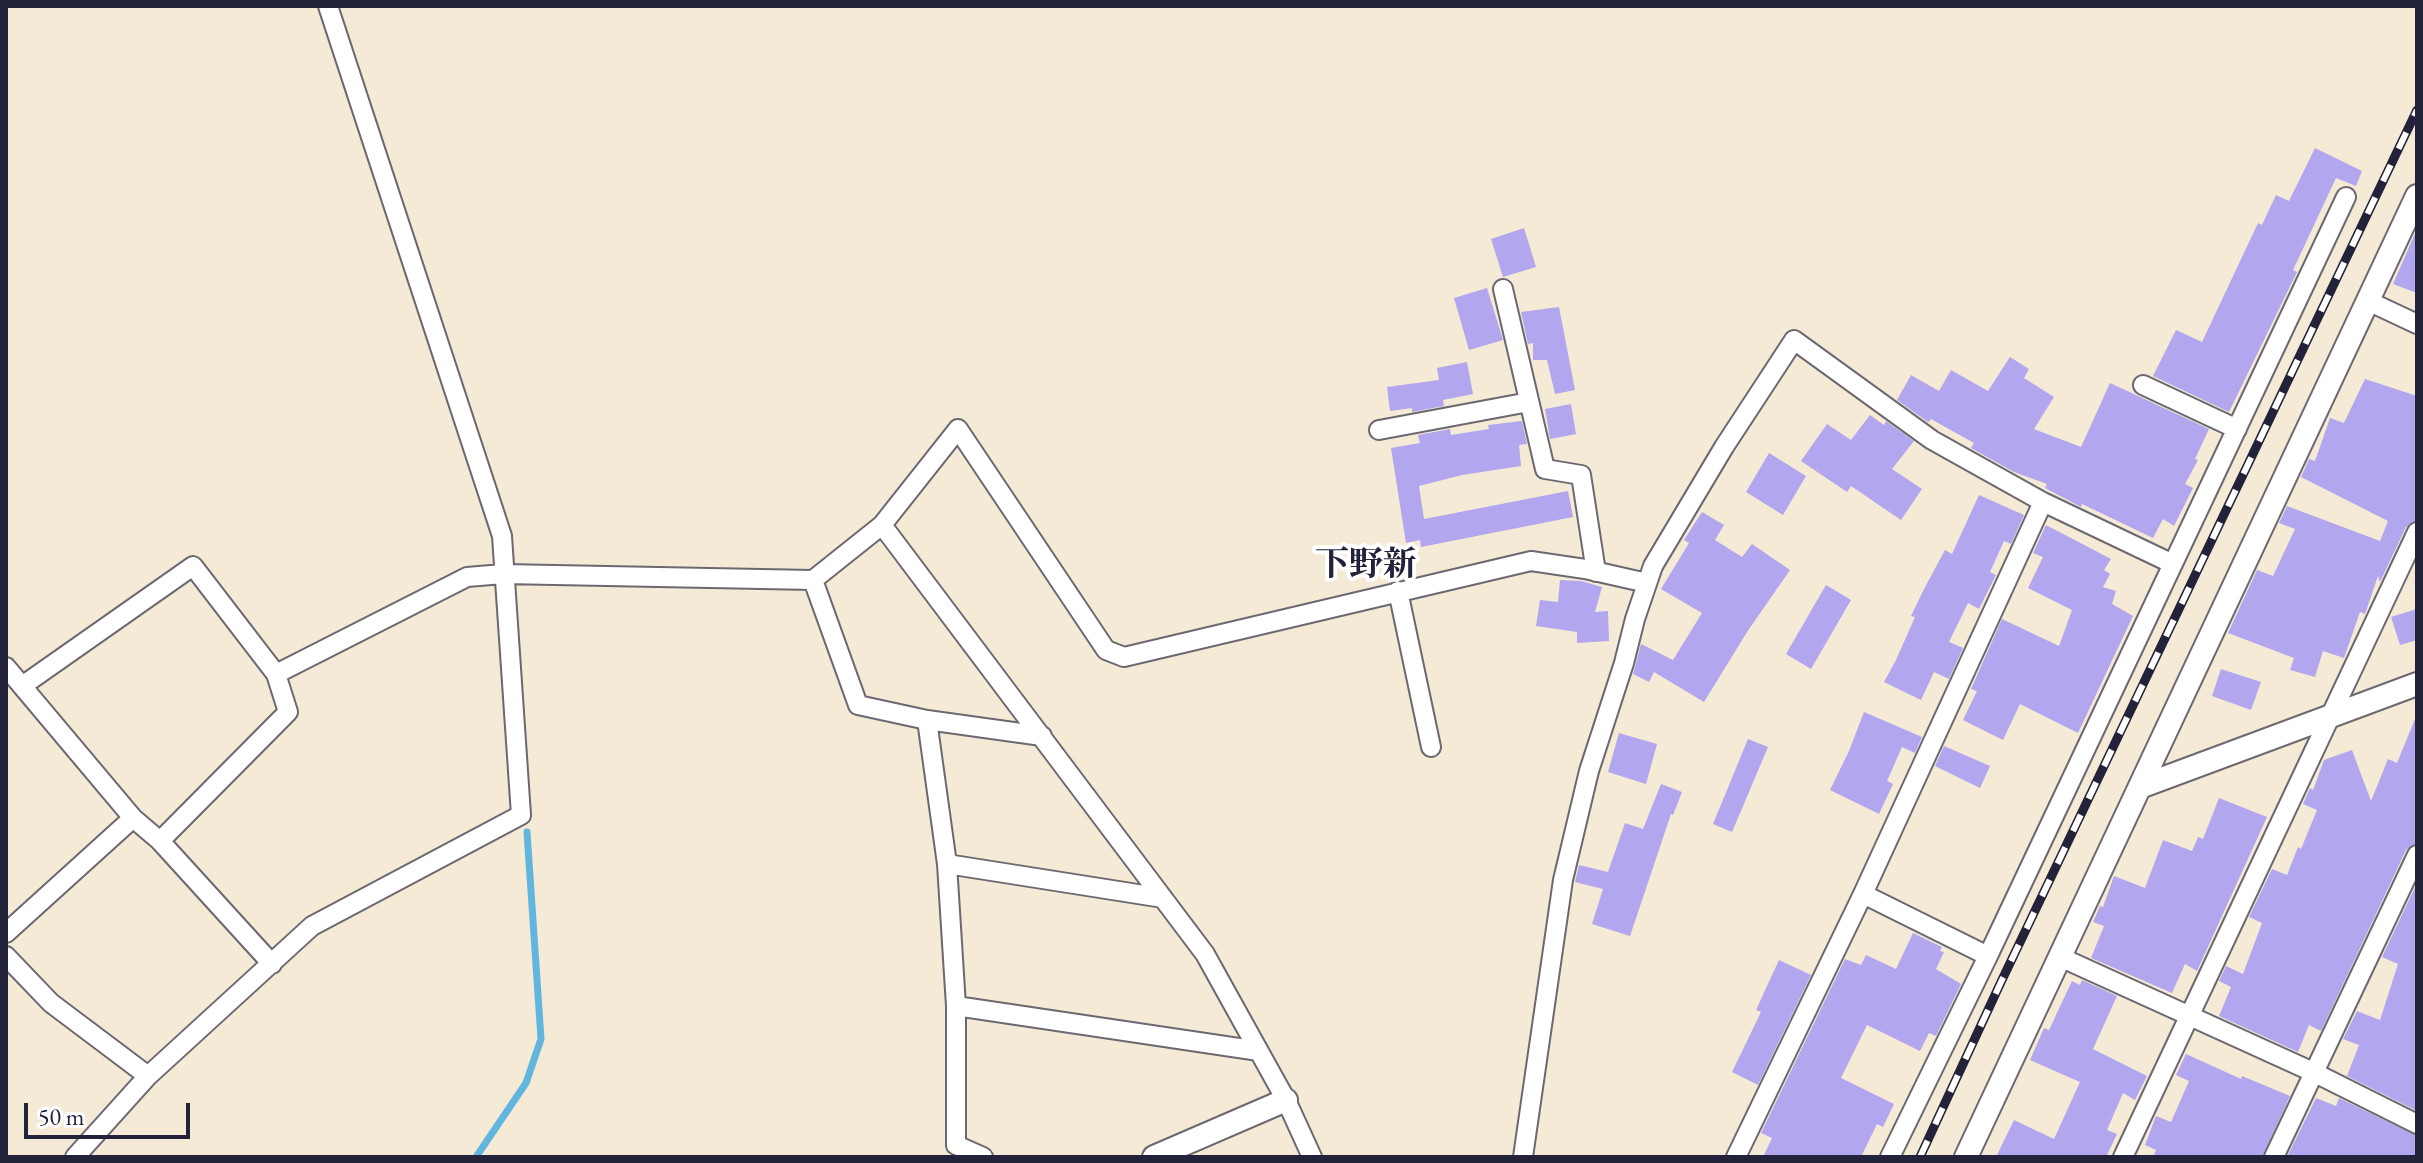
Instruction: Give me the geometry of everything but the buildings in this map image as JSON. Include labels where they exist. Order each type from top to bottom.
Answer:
[{"type":"street","points":[[75,1157],[148,1076],[312,926],[521,815],[502,536],[328,6]]},
{"type":"street","points":[[1966,1157],[2417,196]]},
{"type":"street","points":[[1890,1157],[2346,197]]},
{"type":"street","points":[[1503,289],[1545,469],[1581,475],[1596,572]]},
{"type":"street","points":[[2368,301],[2417,324]]},
{"type":"street","points":[[1523,1157],[1563,880],[1589,771],[1647,583],[1653,566],[1724,447],[1794,340],[1932,440],[2043,502],[2173,564]]},
{"type":"street","points":[[2143,385],[2237,429]]},
{"type":"street","points":[[1379,430],[1529,402]]},
{"type":"street","points":[[276,674],[467,577],[503,574],[813,580],[882,525],[958,429],[1106,650],[1124,657],[1531,561],[1647,583]]},
{"type":"street","points":[[1736,1157],[1863,894],[2043,502]]},
{"type":"street","points":[[882,525],[1205,954],[1286,1100],[1312,1157]]},
{"type":"street","points":[[2123,1157],[2417,532]]},
{"type":"street","points":[[22,686],[193,566],[276,674],[288,712],[160,841]]},
{"type":"street","points":[[813,580],[858,705],[927,720],[1042,736]]},
{"type":"street","points":[[1398,591],[1431,747]]},
{"type":"street","points":[[6,667],[133,818],[160,841],[272,964]]},
{"type":"street","points":[[2140,787],[2417,684]]},
{"type":"street","points":[[927,720],[947,864],[956,1006],[956,1145],[983,1157]]},
{"type":"street","points":[[6,933],[133,818]]},
{"type":"street","points":[[2274,1157],[2417,855]]},
{"type":"street","points":[[947,864],[1163,898]]},
{"type":"street","points":[[1863,894],[1988,956]]},
{"type":"street","points":[[6,956],[51,1003],[148,1076]]},
{"type":"street","points":[[2060,957],[2313,1072],[2417,1124]]},
{"type":"street","points":[[956,1006],[1259,1051]]},
{"type":"street","points":[[1154,1157],[1286,1100]]},
{"type":"waterway","points":[[476,1157],[526,1083],[541,1039],[527,832]]},
{"type":"railway","points":[[1920,1157],[2417,110]]},
{"type":"district","name":"下野新","points":[[1366,566]]}]
